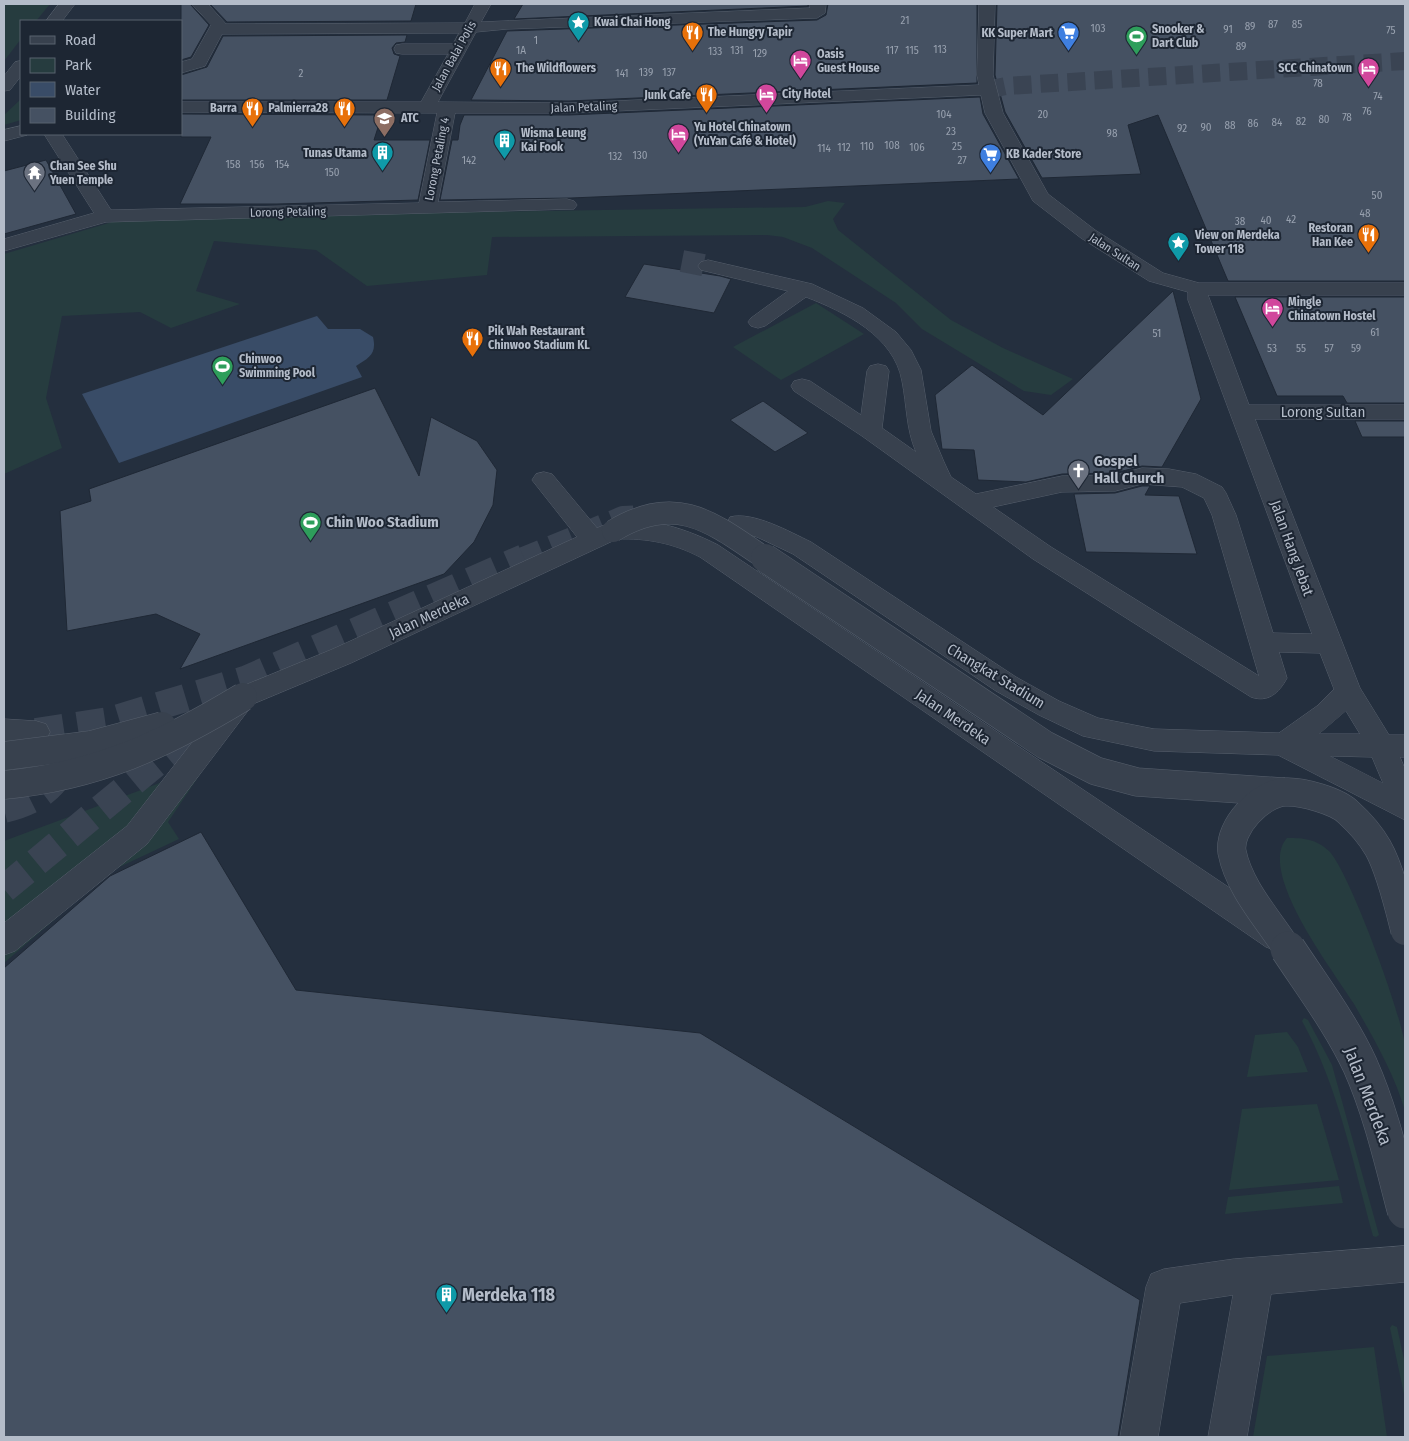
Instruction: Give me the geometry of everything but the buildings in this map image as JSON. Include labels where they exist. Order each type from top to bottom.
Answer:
[{"type":"street","points":[[55,20],[67,4]]},
{"type":"street","points":[[182,93],[219,25],[200,4]]},
{"type":"street","name":"Jalan Balai Polis","points":[[426,109],[483,4]]},
{"type":"street","points":[[601,21],[606,4]]},
{"type":"street","points":[[217,29],[470,28],[817,13],[818,4]]},
{"type":"street","name":"Jalan Sultan","points":[[988,4],[985,75],[987,90],[998,121],[1035,190],[1047,205],[1138,268],[1172,283],[1198,289],[1405,289]]},
{"type":"street","points":[[403,47],[460,47]]},
{"type":"street","points":[[182,68],[199,62]]},
{"type":"street","points":[[4,86],[20,67]]},
{"type":"street","name":"Jalan Petaling","points":[[182,107],[569,108],[987,90]]},
{"type":"street","name":"Lorong Petaling 4","points":[[427,209],[447,109]]},
{"type":"street","points":[[4,136],[20,131]]},
{"type":"street","points":[[54,135],[105,216]]},
{"type":"street","name":"Lorong Petaling","points":[[4,244],[105,216],[567,205]]},
{"type":"street","points":[[708,266],[805,288],[858,313],[889,336],[906,360],[915,384],[920,434],[941,480]]},
{"type":"street","points":[[758,322],[805,288]]},
{"type":"street","name":"Jalan Hang Jebat","points":[[1198,289],[1198,300],[1348,691],[1393,746],[1405,801]]},
{"type":"street","points":[[870,431],[878,371]]},
{"type":"street","points":[[802,386],[941,480],[972,503],[1042,553],[1261,690],[1274,678],[1224,515],[1214,493],[1188,480],[1142,476],[1116,483],[1062,484],[972,503]]},
{"type":"street","name":"Lorong Sultan","points":[[1241,412],[1405,412]]},
{"type":"street","points":[[544,480],[603,535]]},
{"type":"street","name":"Jalan Merdeka","points":[[4,756],[91,745],[141,732],[243,697],[342,656],[603,535],[630,519],[648,513],[670,512],[712,523],[1045,745],[1096,771],[1137,782],[1284,792],[1318,797],[1348,811],[1378,848],[1398,901],[1405,931]]},
{"type":"street","name":"Changkat Stadium","points":[[739,522],[766,531],[802,548],[919,628],[1006,684],[1049,708],[1093,728],[1154,740],[1195,744],[1393,746]]},
{"type":"street","name":"Jalan Merdeka","points":[[603,535],[632,529],[672,535],[709,551],[1281,939]]},
{"type":"street","points":[[1263,642],[1329,644]]},
{"type":"street","points":[[1283,745],[1327,713],[1348,691]]},
{"type":"street","points":[[4,941],[137,834],[243,697]]},
{"type":"street","name":"Jalan Merdeka","points":[[4,786],[21,784],[105,765],[165,741],[243,697]]},
{"type":"street","points":[[4,730],[36,732]]},
{"type":"street","name":"Changkat Stadium","points":[[1283,745],[1405,808]]},
{"type":"street","name":"Jalan Merdeka","points":[[1284,792],[1259,803],[1244,816],[1233,835],[1232,851],[1241,879],[1339,1026],[1360,1065],[1380,1115],[1405,1210]]},
{"type":"street","points":[[1139,1437],[1164,1287],[1234,1277],[1255,1277],[1405,1264]]},
{"type":"street","points":[[1228,1437],[1255,1277]]},
{"type":"green space","points":[[4,4],[50,4],[37,20],[20,20],[20,40],[4,61]]},
{"type":"green space","points":[[20,100],[20,120],[4,125],[4,115]]},
{"type":"green space","points":[[828,201],[845,203],[833,219],[838,230],[951,320],[1003,348],[1073,379],[1051,395],[1024,391],[922,329],[896,303],[812,248],[783,237],[767,235],[492,237],[487,275],[367,286],[316,250],[214,241],[196,291],[240,304],[171,328],[140,312],[62,316],[46,398],[62,448],[4,474],[4,254],[129,217],[805,207]]},
{"type":"green space","points":[[816,303],[864,334],[781,380],[733,347]]},
{"type":"green space","points":[[209,761],[168,822],[179,839],[111,871],[4,963],[4,841],[157,784]]},
{"type":"green space","points":[[1287,838],[1310,840],[1329,851],[1338,864],[1361,913],[1385,976],[1402,1030],[1406,1054],[1405,1111],[1395,1083],[1376,1043],[1354,1004],[1316,947],[1290,897],[1282,874],[1280,854]]},
{"type":"green space","points":[[1304,1018],[1308,1020],[1332,1065],[1379,1235],[1376,1237],[1373,1236],[1352,1154],[1335,1099],[1315,1047],[1302,1021]]},
{"type":"green space","points":[[1287,1032],[1298,1047],[1308,1072],[1247,1077],[1255,1035]]},
{"type":"green space","points":[[1317,1104],[1339,1180],[1229,1190],[1242,1109]]},
{"type":"green space","points":[[1339,1186],[1343,1203],[1225,1214],[1228,1197]]},
{"type":"green space","points":[[1392,1325],[1397,1327],[1405,1364],[1405,1399],[1390,1328]]},
{"type":"green space","points":[[1374,1347],[1387,1437],[1253,1437],[1267,1356]]},
{"type":"water","name":"Chinwoo Swimming Pool","points":[[317,316],[328,329],[360,329],[373,337],[373,352],[356,366],[362,377],[119,463],[82,394]]},
{"type":"tunnel","points":[[987,90],[1006,86],[1405,61]]},
{"type":"tunnel","points":[[682,261],[708,266]]},
{"type":"tunnel","points":[[521,559],[623,517],[641,516]]},
{"type":"tunnel","points":[[36,732],[109,721],[245,680],[524,558]]},
{"type":"tunnel","points":[[4,889],[167,754],[193,729]]},
{"type":"tunnel","points":[[4,809],[24,803],[40,794],[54,781],[65,764]]},
{"type":"place","name":"Kwai Chai Hong","points":[[578,41]]},
{"type":"place","name":"The Hungry Tapir","points":[[692,51]]},
{"type":"place","name":"KK Super Mart","points":[[1069,52]]},
{"type":"place","name":"Snooker & Dart Club","points":[[1136,55]]},
{"type":"place","name":"Oasis Guest House","points":[[801,80]]},
{"type":"place","name":"The Wildflowers","points":[[500,87]]},
{"type":"place","name":"SCC Chinatown","points":[[1368,87]]},
{"type":"place","name":"City Hotel","points":[[766,113]]},
{"type":"place","name":"Junk Cafe","points":[[707,114]]},
{"type":"place","name":"Barra","points":[[253,127]]},
{"type":"place","name":"Palmierra28","points":[[344,127]]},
{"type":"place","name":"ATC","points":[[385,137]]},
{"type":"place","name":"Yu Hotel Chinatown (YuYan Café & Hotel)","points":[[678,153]]},
{"type":"place","name":"Wisma Leung Kai Fook","points":[[505,159]]},
{"type":"place","name":"Tunas Utama","points":[[383,172]]},
{"type":"place","name":"KB Kader Store","points":[[990,173]]},
{"type":"place","name":"Chan See Shu Yuen Temple","points":[[34,192]]},
{"type":"place","name":"Restoran Han Kee","points":[[1369,254]]},
{"type":"place","name":"View on Merdeka Tower 118","points":[[1179,261]]},
{"type":"place","name":"Mingle Chinatown Hostel","points":[[1272,328]]},
{"type":"place","name":"Pik Wah Restaurant Chinwoo Stadium KL","points":[[472,357]]},
{"type":"place","name":"Chinwoo Swimming Pool","points":[[223,385]]},
{"type":"place","name":"Gospel Hall Church","points":[[1078,489]]},
{"type":"place","name":"Chin Woo Stadium","points":[[310,541]]},
{"type":"place","name":"Merdeka 118","points":[[446,1314]]}]
